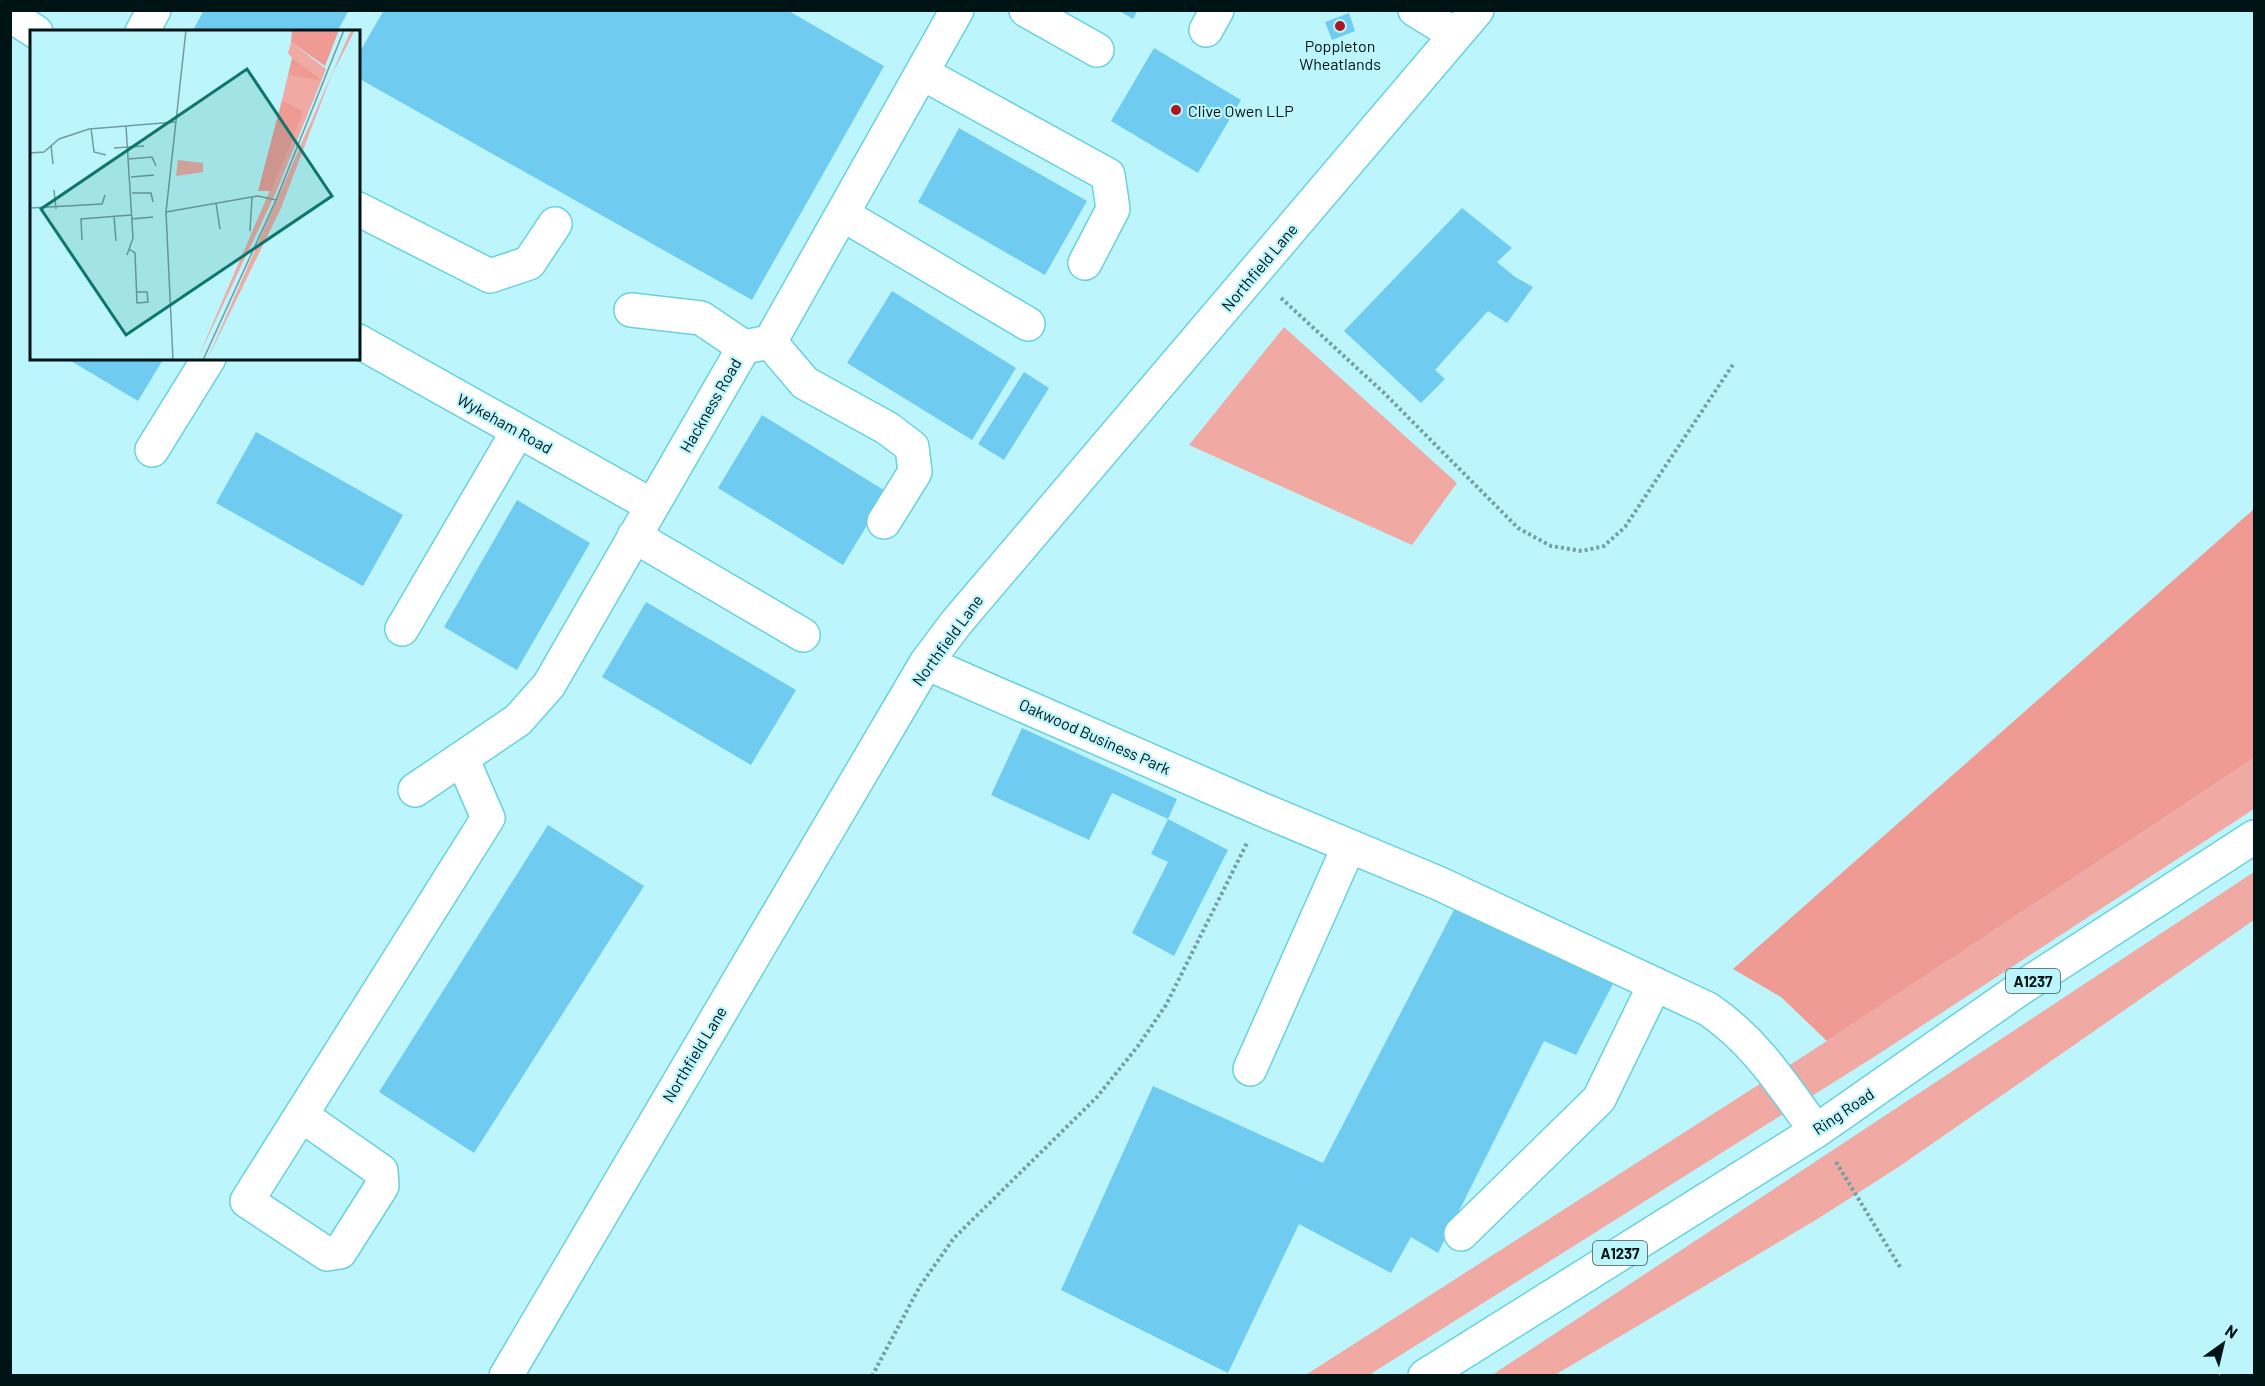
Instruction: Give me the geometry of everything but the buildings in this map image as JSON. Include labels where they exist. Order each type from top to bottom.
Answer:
[{"type":"main road","points":[[143,30],[154,10]]},
{"type":"main road","name":"Hackness Road","points":[[415,790],[518,720],[549,686],[651,505],[842,214],[957,10]]},
{"type":"main road","points":[[1026,10],[1097,50]]},
{"type":"main road","points":[[1415,10],[1466,23]]},
{"type":"main road","name":"Northfield Lane","points":[[506,1376],[926,663],[956,623],[1466,23]]},
{"type":"main road","points":[[922,72],[1108,175],[1113,209],[1085,263]]},
{"type":"main road","points":[[360,210],[490,276],[529,263],[555,224]]},
{"type":"main road","points":[[842,214],[1028,324]]},
{"type":"main road","points":[[631,310],[701,318],[757,344],[805,383],[887,428],[912,447],[915,472],[884,522]]},
{"type":"main road","name":"Wykeham Road","points":[[360,342],[651,505]]},
{"type":"main road","points":[[152,450],[208,360]]},
{"type":"main road","points":[[402,629],[518,431]]},
{"type":"main road","points":[[634,536],[803,635]]},
{"type":"main road","name":"Oakwood Business Park","points":[[926,663],[1263,810],[1438,883],[1708,1010],[1732,1026],[1761,1054],[1816,1131]]},
{"type":"main road","points":[[301,1116],[488,818],[462,758]]},
{"type":"main road","name":"Ring Road","points":[[1425,1376],[1816,1131],[2021,988],[2254,837]]},
{"type":"main road","points":[[1250,1070],[1349,846]]},
{"type":"main road","points":[[1461,1234],[1599,1099],[1655,984]]},
{"type":"path","points":[[1254,273],[1384,393],[1518,528],[1551,546],[1582,552],[1604,546],[1625,527],[1734,363]]},
{"type":"path","points":[[872,1376],[920,1286],[954,1238],[1097,1097],[1161,1013],[1263,810]]},
{"type":"path","points":[[1816,1131],[1900,1267]]},
{"type":"shaded area","points":[[1284,327],[1457,483],[1412,545],[1189,445]]},
{"type":"shaded area","points":[[2254,509],[2254,758],[1827,1041],[1781,997],[1733,969]]},
{"type":"shaded area","points":[[2254,758],[2254,809],[1877,1055],[1369,1375],[1304,1376],[1827,1041]]},
{"type":"shaded area","points":[[2254,872],[2254,920],[1900,1166],[1819,1218],[1555,1375],[1492,1375]]},
{"type":"place","name":"Poppleton Wheatlands","points":[[1340,26]]},
{"type":"place","name":"Clive Owen LLP","points":[[1176,110]]}]
